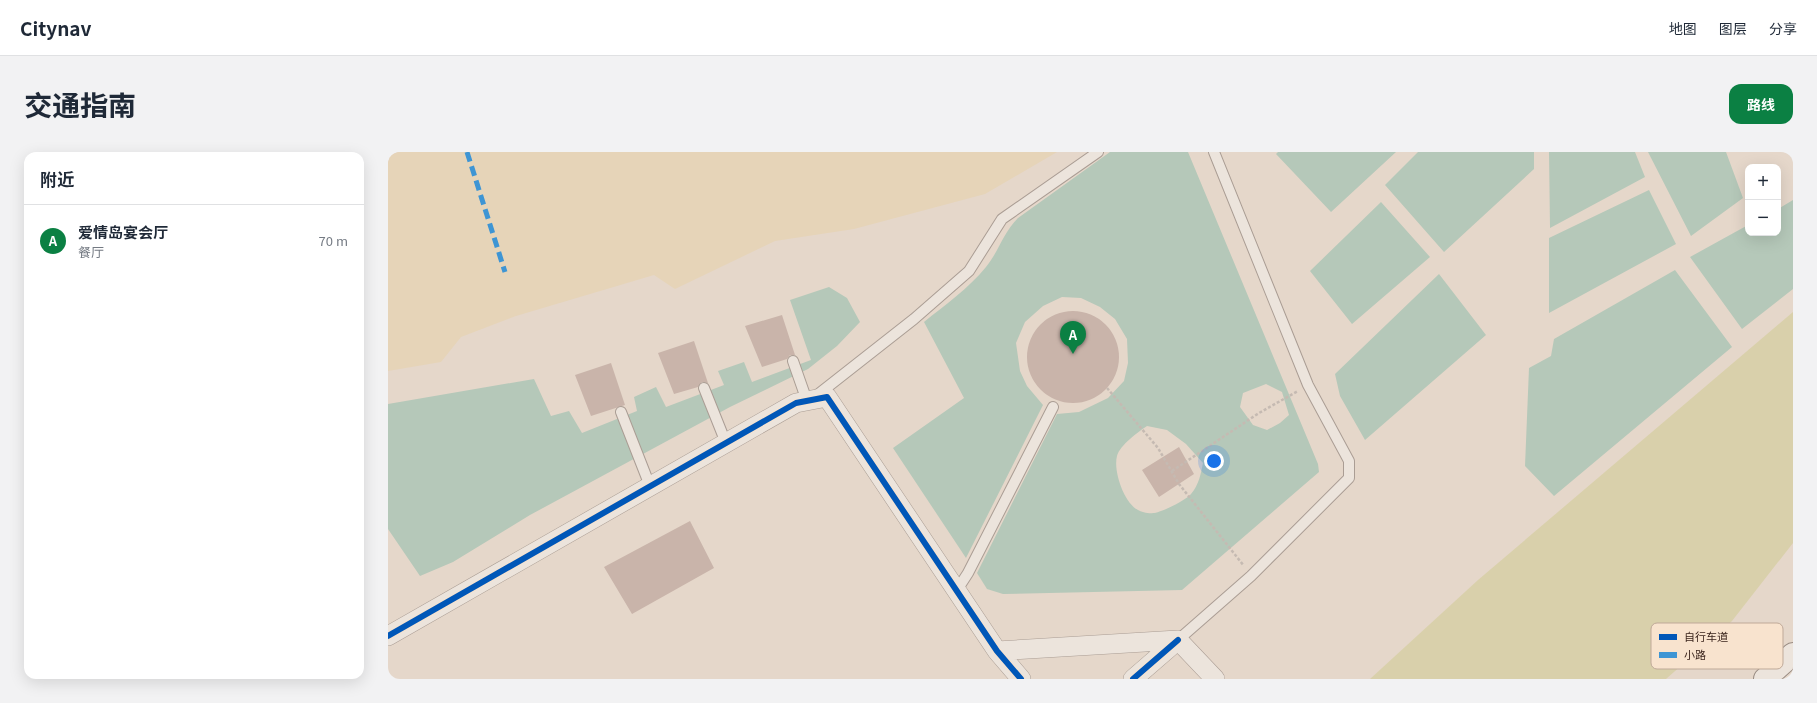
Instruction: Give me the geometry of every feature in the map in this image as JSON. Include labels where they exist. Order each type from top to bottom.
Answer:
[{"type":"main road","points":[[1783,663],[1793,654]]},
{"type":"main road","points":[[1765,679],[1776,669]]},
{"type":"street","points":[[388,636],[796,403],[827,397],[997,651],[1021,679]]},
{"type":"street","points":[[997,651],[1178,640],[1215,679]]},
{"type":"street","points":[[1133,679],[1178,640]]},
{"type":"lane","points":[[793,361],[810,400],[914,318],[969,272],[1002,218],[1098,152]]},
{"type":"lane","points":[[1178,640],[1251,576],[1349,478],[1349,461],[1308,385],[1214,152]]},
{"type":"lane","points":[[704,388],[726,443]]},
{"type":"lane","points":[[957,590],[968,573],[1052,407]]},
{"type":"lane","points":[[621,412],[650,486]]},
{"type":"path","points":[[1172,471],[1259,413],[1308,385]]},
{"type":"path","points":[[1107,388],[1158,448],[1179,484],[1251,576]]},
{"type":"shaded area","points":[[388,152],[1057,152],[985,194],[854,229],[775,241],[675,289],[654,275],[516,316],[461,337],[441,362],[388,371]]},
{"type":"shaded area","points":[[1110,152],[1188,152],[1318,464],[1319,472],[1182,590],[1003,594],[987,589],[977,573],[1057,414],[1079,412],[1108,398],[1124,381],[1128,363],[1127,339],[1115,319],[1100,307],[1081,298],[1062,297],[1043,306],[1025,322],[1016,343],[1020,371],[1027,386],[1043,405],[966,558],[893,448],[964,398],[924,322],[979,275],[990,261],[1008,230],[1018,218]],"holes":[[[1266,384],[1282,392],[1289,415],[1280,423],[1267,430],[1253,425],[1240,407],[1243,393]],[[1147,426],[1167,430],[1186,444],[1203,463],[1198,483],[1191,494],[1173,506],[1162,511],[1152,513],[1139,511],[1128,501],[1118,478],[1116,462],[1117,456],[1122,448],[1130,439]]]},
{"type":"shaded area","points":[[1278,152],[1396,152],[1331,212],[1276,154]]},
{"type":"shaded area","points":[[1418,152],[1534,152],[1534,169],[1444,252],[1385,185]]},
{"type":"shaded area","points":[[1549,152],[1635,152],[1645,177],[1550,228]]},
{"type":"shaded area","points":[[1648,152],[1726,152],[1743,198],[1691,236]]},
{"type":"shaded area","points":[[1649,190],[1676,244],[1549,313],[1549,238]]},
{"type":"shaded area","points":[[1793,200],[1793,289],[1742,329],[1690,257],[1745,227],[1745,236],[1781,236],[1781,207]]},
{"type":"shaded area","points":[[1381,202],[1430,257],[1352,324],[1310,271]]},
{"type":"shaded area","points":[[1675,270],[1732,347],[1554,496],[1525,466],[1529,368],[1551,356],[1554,339]]},
{"type":"shaded area","points":[[1439,274],[1486,335],[1365,440],[1340,396],[1335,374]]},
{"type":"shaded area","points":[[829,287],[847,298],[860,322],[837,346],[808,369],[730,407],[530,515],[453,562],[420,576],[388,529],[388,404],[534,379],[551,416],[569,411],[582,433],[637,411],[634,397],[656,387],[666,407],[724,385],[718,371],[744,362],[752,382],[811,360],[790,300]]},
{"type":"shaded area","points":[[1793,312],[1793,543],[1730,623],[1651,623],[1651,669],[1677,669],[1666,679],[1370,679],[1478,580]]},
{"type":"building","points":[[1073,311],[1090,315],[1105,325],[1115,340],[1119,357],[1115,374],[1105,389],[1090,399],[1073,403],[1056,399],[1041,389],[1031,374],[1027,357],[1031,340],[1041,325],[1056,315]]},
{"type":"building","points":[[782,315],[795,355],[790,355],[787,359],[762,367],[745,326]]},
{"type":"building","points":[[694,341],[708,383],[702,382],[698,387],[674,394],[658,353]]},
{"type":"building","points":[[611,363],[625,405],[591,416],[575,375]]},
{"type":"building","points":[[1179,447],[1194,474],[1159,497],[1142,470]]},
{"type":"building","points":[[690,521],[714,568],[632,614],[604,567]]},
{"type":"marked path","points":[[467,152],[505,272]]},
{"type":"cycle path","points":[[388,636],[796,403],[827,397],[997,651],[1021,679]]},
{"type":"cycle path","points":[[1133,679],[1178,640]]},
{"type":"place","name":"爱情岛宴会厅","points":[[1073,354]]}]
